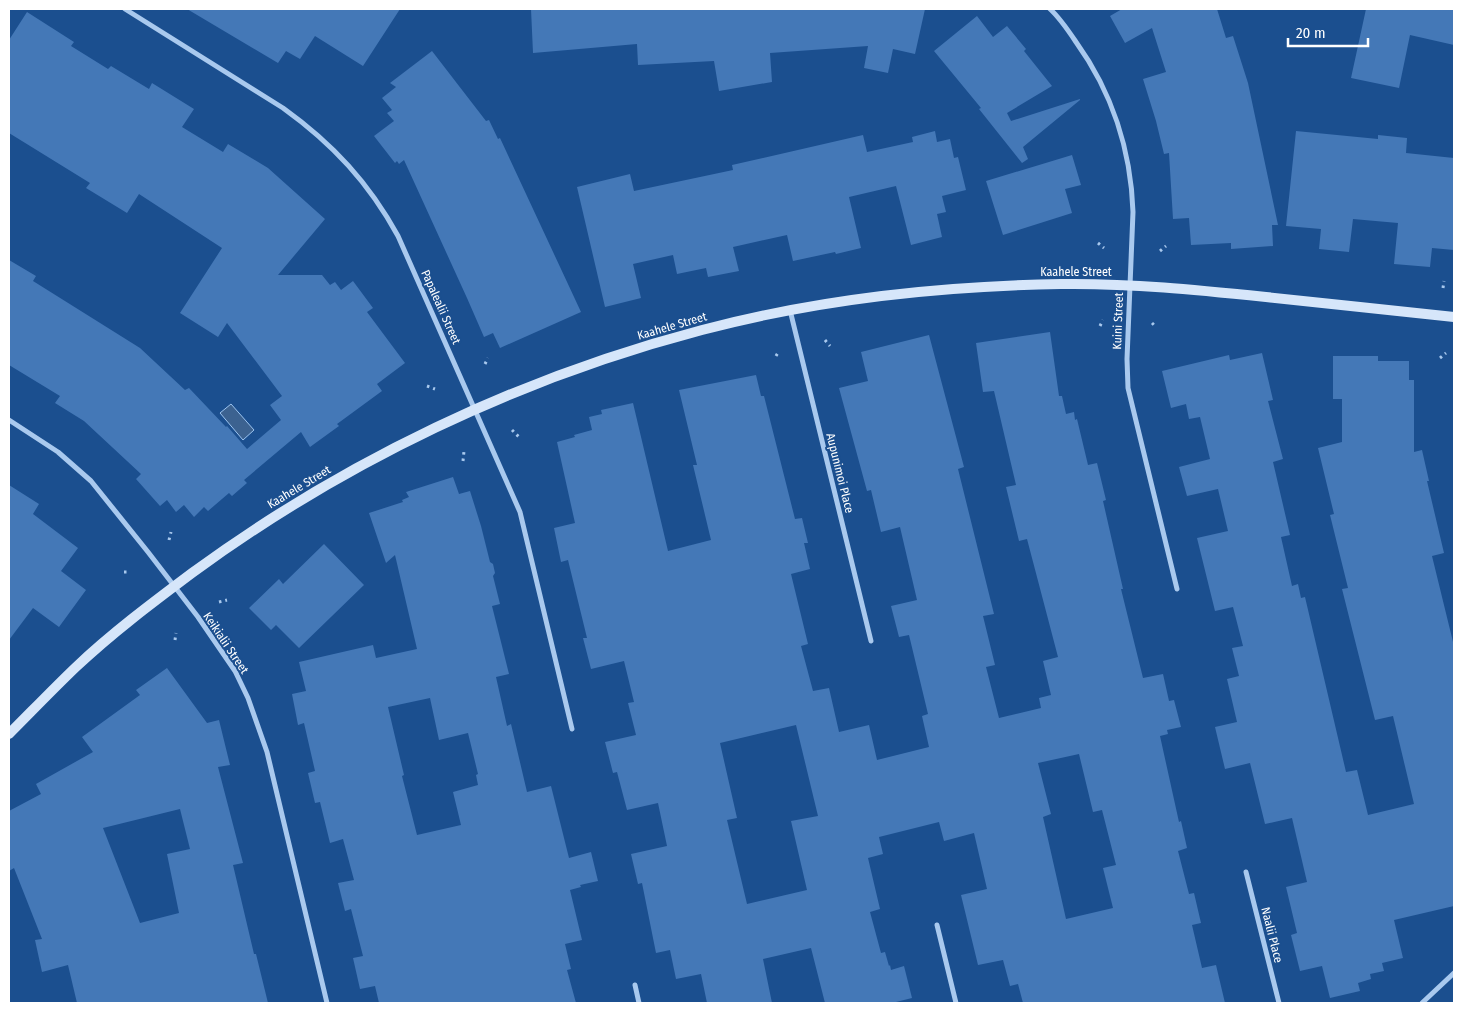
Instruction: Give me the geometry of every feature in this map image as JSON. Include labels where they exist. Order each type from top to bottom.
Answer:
[{"type":"street","name":"Papalealii Street","points":[[125,9],[307,125],[342,157],[373,195],[398,236],[520,512],[572,729]]},
{"type":"street","name":"Kuini Street","points":[[1050,9],[1082,50],[1107,95],[1123,141],[1132,188],[1127,359],[1128,388],[1177,589]]},
{"type":"street","name":"Kaahele Street","points":[[9,734],[77,666],[127,623],[226,548],[312,493],[396,447],[475,408],[551,377],[629,351],[703,330],[790,310],[897,294],[977,286],[1130,285],[1227,293],[1454,317]]},
{"type":"street","name":"Aupunimoi Place","points":[[790,310],[871,641]]},
{"type":"street","name":"Keikialii Street","points":[[9,420],[58,452],[91,481],[174,586],[235,671],[252,707],[266,752],[327,1003]]},
{"type":"street","name":"Naalii Place","points":[[1246,872],[1278,1003]]},
{"type":"street","points":[[937,925],[956,1003]]},
{"type":"street","points":[[1422,1003],[1454,973]]},
{"type":"street","points":[[635,985],[639,1003]]},
{"type":"path","points":[[1098,243],[1104,248]]},
{"type":"path","points":[[1160,251],[1166,246]]},
{"type":"path","points":[[1443,288],[1444,281]]},
{"type":"path","points":[[1100,326],[1103,320]]},
{"type":"path","points":[[1152,323],[1156,327]]},
{"type":"path","points":[[825,340],[830,346]]},
{"type":"path","points":[[776,356],[780,351]]},
{"type":"path","points":[[1440,358],[1446,353]]},
{"type":"path","points":[[485,364],[488,358]]},
{"type":"path","points":[[427,386],[435,389]]},
{"type":"path","points":[[512,430],[519,437]]},
{"type":"path","points":[[463,461],[464,451]]},
{"type":"path","points":[[169,540],[171,532]]},
{"type":"path","points":[[124,572],[130,572]]},
{"type":"path","points":[[219,602],[227,600]]},
{"type":"path","points":[[176,633],[176,640]]},
{"type":"water","points":[[231,404],[254,430],[243,440],[220,413]]},
{"type":"building","points":[[187,9],[400,9],[363,66],[315,36],[300,59],[286,51],[278,63]]},
{"type":"building","points":[[531,9],[925,9],[915,54],[893,49],[888,73],[864,68],[868,46],[770,53],[772,82],[719,91],[714,61],[638,65],[637,44],[533,53]]},
{"type":"building","points":[[1122,9],[1217,9],[1226,38],[1233,36],[1248,83],[1278,225],[1272,225],[1273,246],[1231,249],[1231,243],[1191,245],[1189,218],[1173,219],[1169,153],[1164,154],[1143,79],[1166,72],[1152,28],[1125,43],[1110,16]]},
{"type":"building","points":[[1366,9],[1454,9],[1454,45],[1410,35],[1399,88],[1351,78]]},
{"type":"building","points":[[27,12],[74,42],[71,46],[108,69],[111,66],[149,89],[152,83],[194,109],[182,127],[223,152],[228,144],[268,168],[325,219],[278,275],[322,275],[330,285],[335,282],[341,290],[353,281],[373,308],[367,312],[405,363],[377,384],[382,391],[337,424],[339,426],[310,447],[301,432],[244,480],[247,483],[232,496],[229,493],[208,511],[204,507],[194,517],[184,505],[176,512],[167,500],[160,506],[136,479],[141,474],[84,421],[55,403],[60,396],[9,365],[9,260],[36,276],[33,281],[140,348],[185,390],[189,388],[247,449],[281,420],[270,405],[282,396],[227,323],[218,337],[180,313],[222,248],[139,194],[127,213],[86,188],[90,183],[9,133],[9,40]]},
{"type":"building","points":[[977,16],[993,37],[1007,26],[1052,86],[1007,113],[1011,121],[1080,99],[1023,147],[1028,159],[1022,163],[979,109],[981,108],[934,51]]},
{"type":"building","points":[[432,51],[486,121],[489,120],[498,139],[500,138],[581,312],[500,348],[493,333],[484,337],[404,160],[399,164],[397,161],[395,163],[374,136],[394,121],[387,113],[392,110],[382,98],[396,87],[390,83]]},
{"type":"building","points":[[935,131],[937,142],[950,139],[954,158],[958,157],[966,190],[942,196],[946,212],[937,214],[942,237],[911,245],[896,186],[849,197],[861,248],[793,261],[787,235],[733,247],[739,271],[708,277],[706,268],[677,274],[673,255],[633,264],[641,298],[605,307],[577,187],[630,174],[634,191],[733,170],[732,165],[863,135],[867,152],[913,142],[912,137]]},
{"type":"building","points":[[1296,131],[1378,139],[1378,135],[1407,138],[1406,153],[1454,158],[1454,250],[1432,248],[1430,267],[1394,264],[1398,223],[1353,219],[1349,252],[1319,249],[1321,229],[1286,226]]},
{"type":"building","points":[[1072,155],[1081,185],[1065,189],[1072,213],[1003,235],[986,181]]},
{"type":"building","points":[[1050,332],[1059,396],[1062,396],[1066,414],[1074,412],[1075,420],[1077,419],[1088,465],[1097,463],[1106,500],[1103,501],[1123,589],[1121,589],[1143,678],[1163,674],[1169,701],[1174,700],[1181,727],[1167,730],[1168,734],[1160,736],[1179,822],[1181,821],[1187,848],[1178,851],[1189,894],[1194,893],[1201,923],[1192,925],[1202,968],[1216,965],[1225,1003],[1023,1003],[1018,984],[1010,986],[1003,960],[978,965],[961,895],[987,889],[974,833],[944,841],[939,822],[879,837],[883,854],[868,858],[880,909],[870,912],[881,953],[885,952],[891,970],[904,966],[912,998],[892,1003],[825,1003],[811,948],[763,959],[772,1003],[707,1003],[701,974],[676,979],[670,950],[656,953],[642,883],[638,884],[631,854],[667,846],[658,803],[627,810],[617,772],[613,773],[605,742],[636,735],[628,703],[634,702],[624,661],[591,669],[583,638],[587,638],[568,560],[561,562],[554,528],[575,523],[557,442],[592,430],[589,417],[602,414],[601,410],[633,403],[668,551],[711,540],[693,465],[697,465],[679,390],[756,375],[761,396],[764,396],[795,519],[802,518],[808,543],[804,543],[810,569],[791,574],[808,644],[801,646],[813,691],[829,688],[839,732],[869,725],[877,760],[929,747],[922,716],[928,714],[909,635],[899,637],[891,606],[917,600],[900,527],[881,532],[871,490],[867,491],[839,388],[868,381],[861,352],[929,335],[964,467],[958,469],[994,614],[983,616],[995,665],[986,667],[999,718],[1041,708],[1039,698],[1051,695],[1043,661],[1058,657],[1027,539],[1019,541],[1006,487],[1016,485],[994,391],[983,392],[976,343]],"holes":[[[796,725],[818,816],[791,821],[807,890],[747,904],[727,820],[737,818],[720,743]],[[1079,754],[1093,812],[1102,810],[1116,865],[1103,868],[1113,908],[1066,919],[1043,817],[1051,814],[1038,763]]]},
{"type":"building","points":[[1262,353],[1273,400],[1268,401],[1283,459],[1273,462],[1290,535],[1281,537],[1292,586],[1298,584],[1301,598],[1305,597],[1346,772],[1357,770],[1368,815],[1414,804],[1393,716],[1375,720],[1342,589],[1348,588],[1330,515],[1334,514],[1318,448],[1342,442],[1342,399],[1333,399],[1333,356],[1378,356],[1378,361],[1409,361],[1409,380],[1414,380],[1414,452],[1422,450],[1429,481],[1427,481],[1444,553],[1432,556],[1454,646],[1454,906],[1394,920],[1403,958],[1382,963],[1384,971],[1370,974],[1371,979],[1358,983],[1360,991],[1330,998],[1322,966],[1300,971],[1291,935],[1297,933],[1286,887],[1307,882],[1292,818],[1265,824],[1250,763],[1225,769],[1215,727],[1237,722],[1227,679],[1239,676],[1232,648],[1243,646],[1233,607],[1215,611],[1197,538],[1228,531],[1218,489],[1187,496],[1179,467],[1210,459],[1200,417],[1189,419],[1186,404],[1171,408],[1162,371],[1229,355],[1230,360]]},
{"type":"building","points":[[453,477],[459,494],[470,491],[490,562],[493,564],[495,573],[493,576],[500,604],[492,606],[509,674],[496,677],[507,726],[511,724],[527,792],[551,786],[569,858],[591,852],[598,881],[580,885],[581,887],[570,890],[582,940],[565,944],[571,969],[567,970],[576,1003],[379,1003],[375,986],[360,989],[353,958],[363,956],[351,909],[345,911],[338,883],[354,880],[343,839],[330,843],[320,802],[315,803],[308,773],[315,771],[304,723],[298,725],[292,694],[306,691],[299,662],[373,645],[376,658],[417,649],[395,555],[386,563],[369,513],[403,502],[402,500],[409,497],[406,492]],"holes":[[[430,698],[439,740],[468,733],[478,774],[476,775],[478,785],[453,792],[461,825],[417,835],[402,776],[404,775],[388,707]]]},
{"type":"building","points":[[9,485],[39,504],[33,514],[78,548],[61,571],[86,590],[59,627],[33,608],[9,640]]},
{"type":"building","points":[[324,544],[364,585],[299,648],[276,625],[271,630],[249,608],[279,579],[283,584]]},
{"type":"building","points":[[167,668],[207,723],[219,720],[230,765],[218,767],[243,863],[233,865],[254,954],[256,954],[268,1003],[77,1003],[68,965],[42,972],[35,940],[42,939],[14,868],[9,871],[9,811],[41,794],[36,784],[93,752],[82,737],[140,695],[136,690]],"holes":[[[180,809],[190,849],[167,854],[179,913],[140,923],[103,828]]]}]
